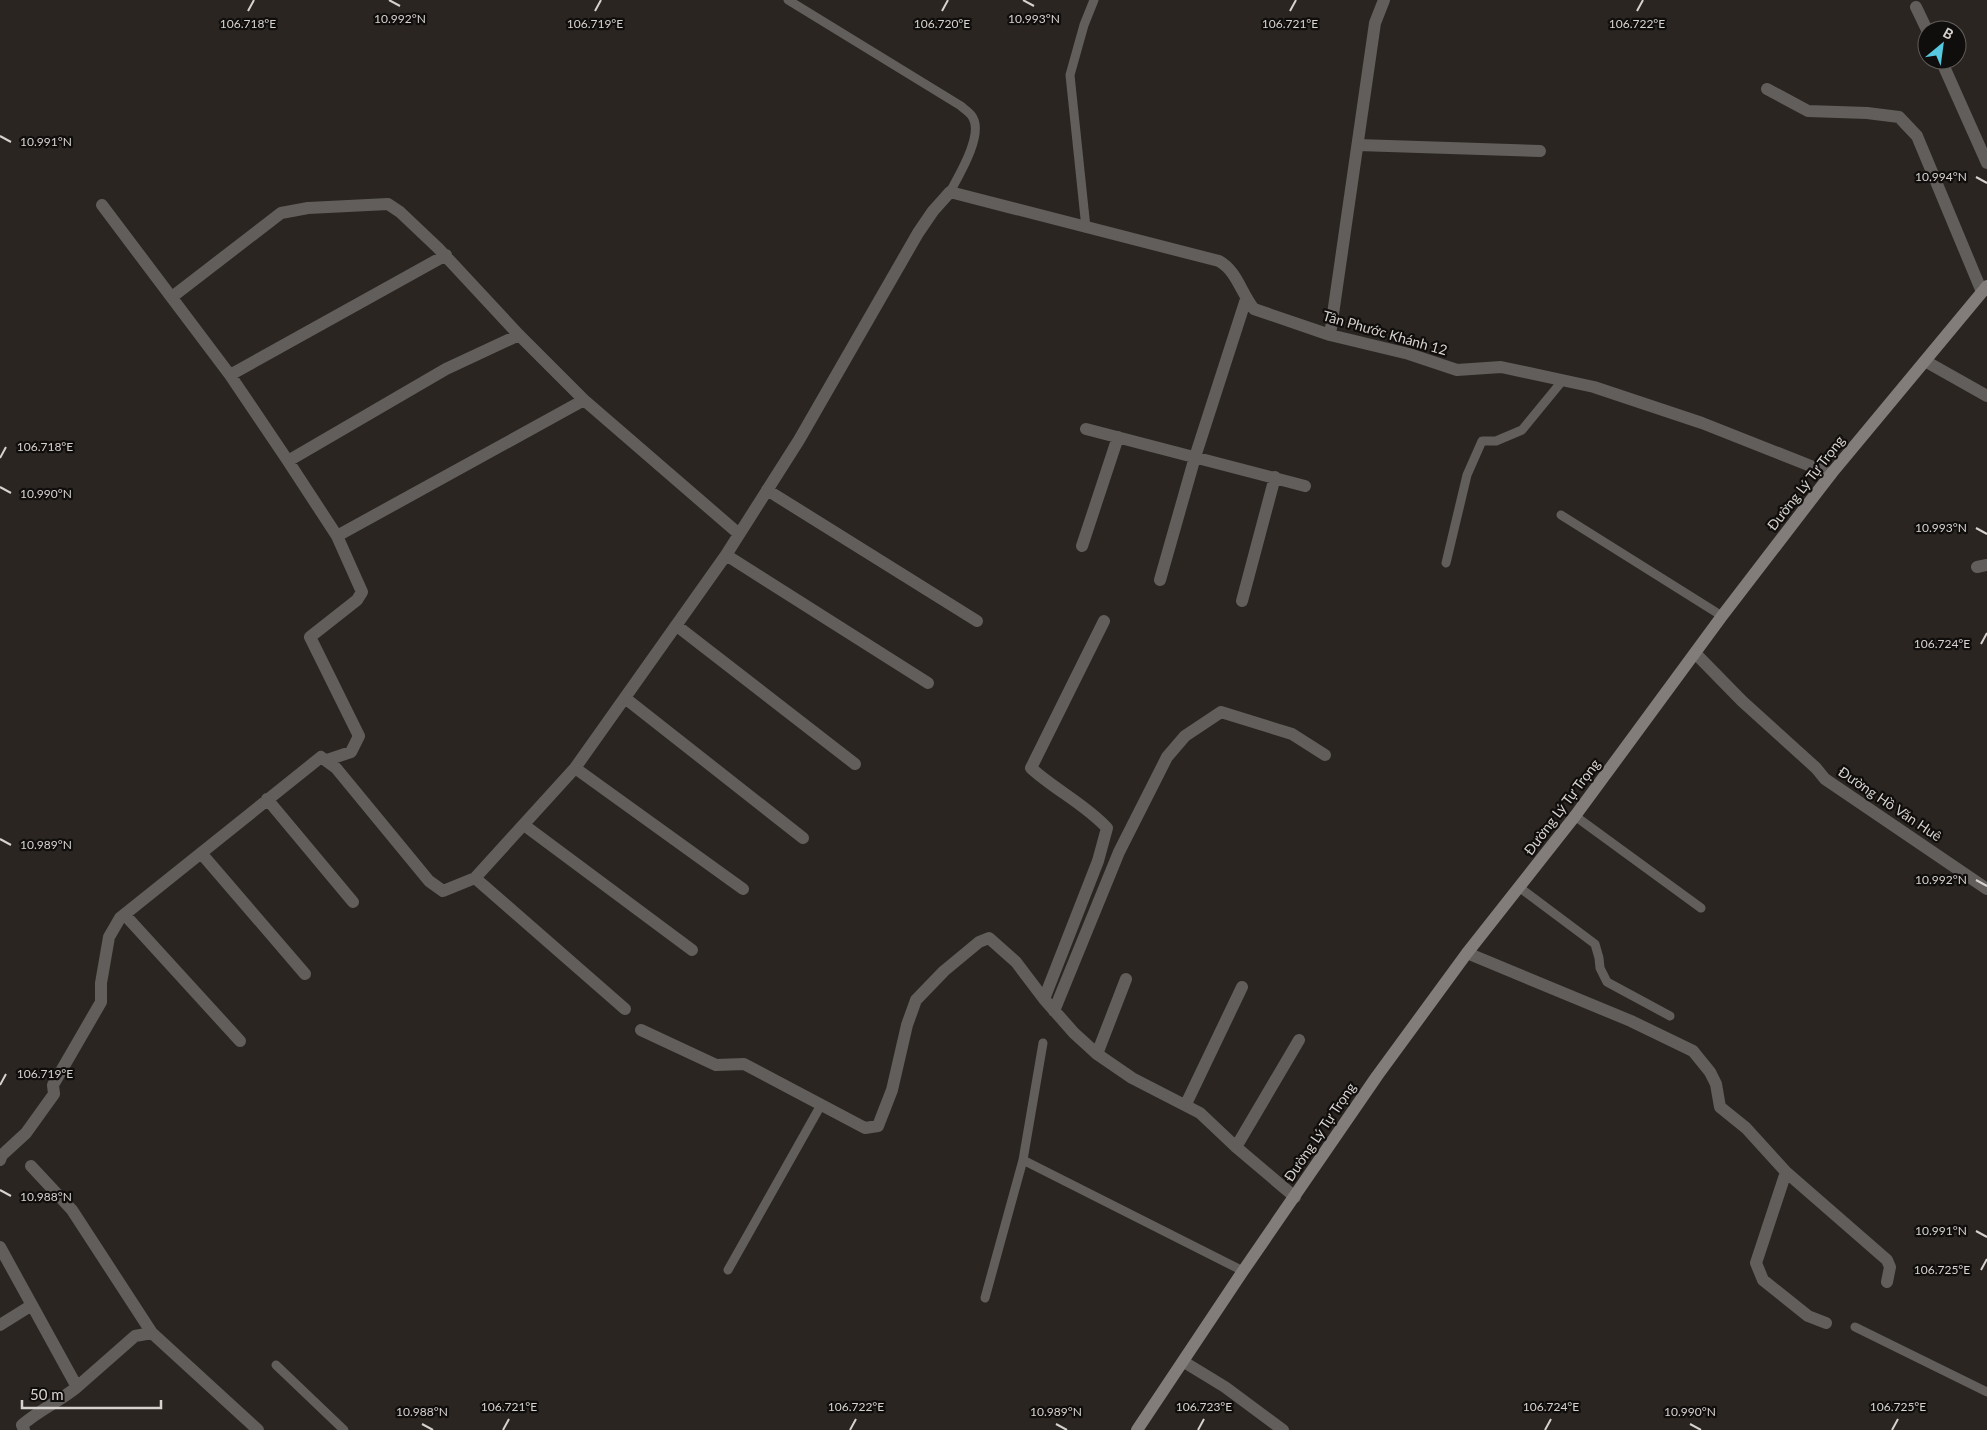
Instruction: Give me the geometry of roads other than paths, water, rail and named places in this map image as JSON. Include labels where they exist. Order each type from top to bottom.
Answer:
[{"type":"main road","name":"Đường Lý Tự Trọng","points":[[1137,1430],[1377,1076],[1467,953],[1575,816],[1696,654],[1722,616],[1831,474],[1985,289]]},
{"type":"street","points":[[1330,334],[1375,23],[1384,0]]},
{"type":"street","points":[[1916,7],[1922,20]]},
{"type":"street","points":[[1945,70],[1987,162]]},
{"type":"street","points":[[1766,89],[1808,111],[1867,113],[1899,117],[1917,136],[1985,289]]},
{"type":"street","points":[[1358,145],[1540,151]]},
{"type":"street","name":"Tân Phước Khánh 12","points":[[950,192],[1219,261],[1228,266],[1246,299],[1254,309],[1330,334],[1409,354],[1457,370],[1501,367],[1594,387],[1702,423],[1831,474]]},
{"type":"street","points":[[0,1160],[2,1155],[26,1133],[54,1094],[53,1085],[101,1002],[101,983],[109,937],[120,918],[320,757],[336,768],[430,881],[443,891],[475,878],[576,768],[677,626],[740,534],[799,440],[918,233],[933,211],[950,192]]},
{"type":"street","points":[[172,296],[281,213],[308,208],[388,204],[400,212],[446,256],[519,335],[584,400],[740,534]]},
{"type":"street","points":[[102,205],[230,375],[288,461],[337,536],[362,592],[357,600],[310,637],[359,736],[351,752],[327,760]]},
{"type":"street","points":[[230,375],[446,256]]},
{"type":"street","points":[[1160,580],[1195,457],[1246,299]]},
{"type":"street","points":[[288,461],[446,369],[519,335]]},
{"type":"street","points":[[1925,361],[1987,396]]},
{"type":"street","points":[[337,536],[584,400]]},
{"type":"street","points":[[1086,429],[1305,486]]},
{"type":"street","points":[[1082,546],[1118,437]]},
{"type":"street","points":[[1242,602],[1275,477]]},
{"type":"street","points":[[767,490],[977,620]]},
{"type":"street","points":[[726,555],[928,682]]},
{"type":"street","points":[[1044,999],[1098,861],[1107,828],[1097,817],[1048,783],[1031,768],[1104,620]]},
{"type":"street","points":[[677,626],[855,764]]},
{"type":"street","name":"Đường Hồ Văn Huê","points":[[1696,654],[1742,701],[1816,768],[1825,779],[1987,889]]},
{"type":"street","points":[[625,698],[803,838]]},
{"type":"street","points":[[1054,1010],[1119,852],[1167,757],[1184,736],[1221,712],[1292,734],[1325,755]]},
{"type":"street","points":[[576,768],[743,889]]},
{"type":"street","points":[[267,799],[353,902]]},
{"type":"street","points":[[524,825],[692,950]]},
{"type":"street","points":[[201,852],[305,974]]},
{"type":"street","points":[[475,878],[625,1009]]},
{"type":"street","points":[[125,915],[240,1041]]},
{"type":"street","points":[[641,1030],[716,1065],[744,1064],[865,1128],[878,1126],[892,1090],[906,1025],[916,1000],[944,971],[988,938],[994,941],[1016,962],[1044,999],[1097,1054],[1132,1078],[1186,1104],[1200,1113],[1236,1147],[1295,1197]]},
{"type":"street","points":[[1467,953],[1631,1021],[1693,1051],[1710,1072],[1716,1084],[1720,1107],[1746,1128],[1786,1172],[1887,1260],[1890,1267],[1887,1282]]},
{"type":"street","points":[[1097,1054],[1126,979]]},
{"type":"street","points":[[1186,1104],[1242,987]]},
{"type":"street","points":[[1236,1147],[1299,1040]]},
{"type":"street","points":[[31,1166],[72,1210],[152,1333],[258,1430]]},
{"type":"street","points":[[1786,1172],[1756,1263],[1762,1280],[1808,1316],[1826,1323]]},
{"type":"street","points":[[0,1248],[77,1387]]},
{"type":"street","points":[[0,1325],[32,1305]]},
{"type":"street","points":[[20,1428],[33,1415],[62,1399],[77,1387],[135,1336],[152,1333]]},
{"type":"street","points":[[1184,1362],[1225,1387],[1283,1430]]},
{"type":"lane","points":[[788,0],[962,106],[973,117],[976,131],[965,161],[950,192]]},
{"type":"lane","points":[[1086,228],[1070,74],[1084,25],[1094,0]]},
{"type":"lane","points":[[1446,563],[1467,475],[1482,441],[1496,441],[1522,430],[1563,380]]},
{"type":"lane","points":[[1561,515],[1722,616]]},
{"type":"lane","points":[[1575,816],[1701,908]]},
{"type":"lane","points":[[1520,888],[1594,944],[1600,968],[1607,982],[1670,1016]]},
{"type":"lane","points":[[985,1298],[1023,1160],[1043,1043]]},
{"type":"lane","points":[[728,1270],[821,1105]]},
{"type":"lane","points":[[1023,1160],[1243,1271]]},
{"type":"lane","points":[[1855,1327],[1987,1392]]},
{"type":"lane","points":[[276,1365],[344,1430]]}]
